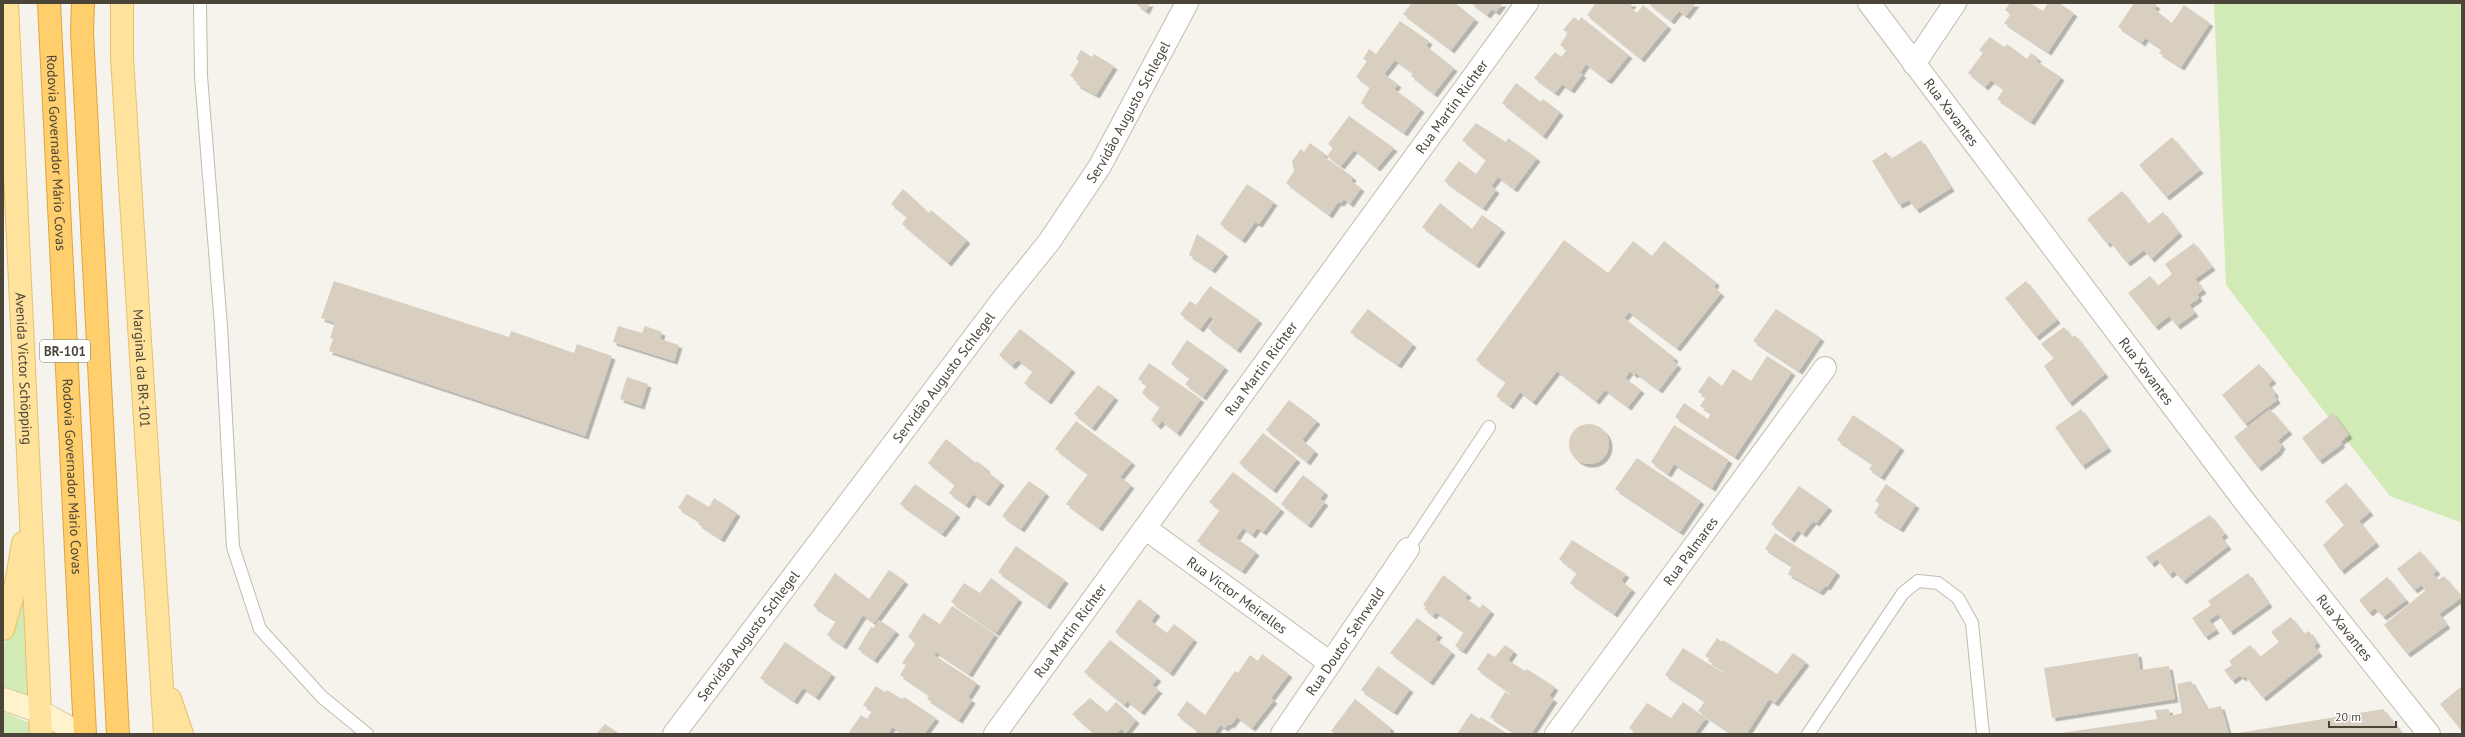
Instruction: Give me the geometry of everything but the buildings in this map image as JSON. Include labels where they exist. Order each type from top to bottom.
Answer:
[{"type":"highway","name":"Rodovia Governador Mário Covas","points":[[49,3],[85,734]]},
{"type":"highway","name":"BR-101","points":[[83,3],[82,32],[118,734]]},
{"type":"main road","name":"Avenida Victor Schöpping","points":[[8,3],[42,734]]},
{"type":"main road","name":"Marginal da BR-101","points":[[122,3],[122,58],[165,734]]},
{"type":"main road","points":[[3,629],[16,584],[23,547],[29,472]]},
{"type":"main road","points":[[160,669],[182,734]]},
{"type":"main road","points":[[3,699],[40,712],[81,734]]},
{"type":"street","name":"Servidão Augusto Schlegel","points":[[674,734],[994,312],[1049,242],[1100,166],[1187,3]]},
{"type":"street","name":"Rua Martin Richter","points":[[995,734],[1527,3]]},
{"type":"street","name":"Rua Xavantes","points":[[1869,3],[2245,502],[2429,734]]},
{"type":"street","points":[[1914,64],[1954,3]]},
{"type":"street","name":"Rua Palmares","points":[[1556,734],[1825,368]]},
{"type":"street","name":"Rua Victor Meirelles","points":[[1145,528],[1330,663]]},
{"type":"street","name":"Rua Doutor Sehrwald","points":[[1282,734],[1408,549]]},
{"type":"lane","points":[[200,3],[201,76],[221,326],[233,547],[260,629],[322,697],[367,734]]},
{"type":"lane","points":[[1408,549],[1489,427]]},
{"type":"lane","points":[[1808,734],[1903,593],[1918,581],[1938,583],[1958,598],[1972,623],[1983,734]]},
{"type":"green space","points":[[2214,3],[2462,3],[2462,523],[2390,496],[2226,285]]},
{"type":"green space","points":[[25,598],[30,705],[3,694],[3,647]]},
{"type":"green space","points":[[3,712],[30,723],[31,734],[3,734]]}]
